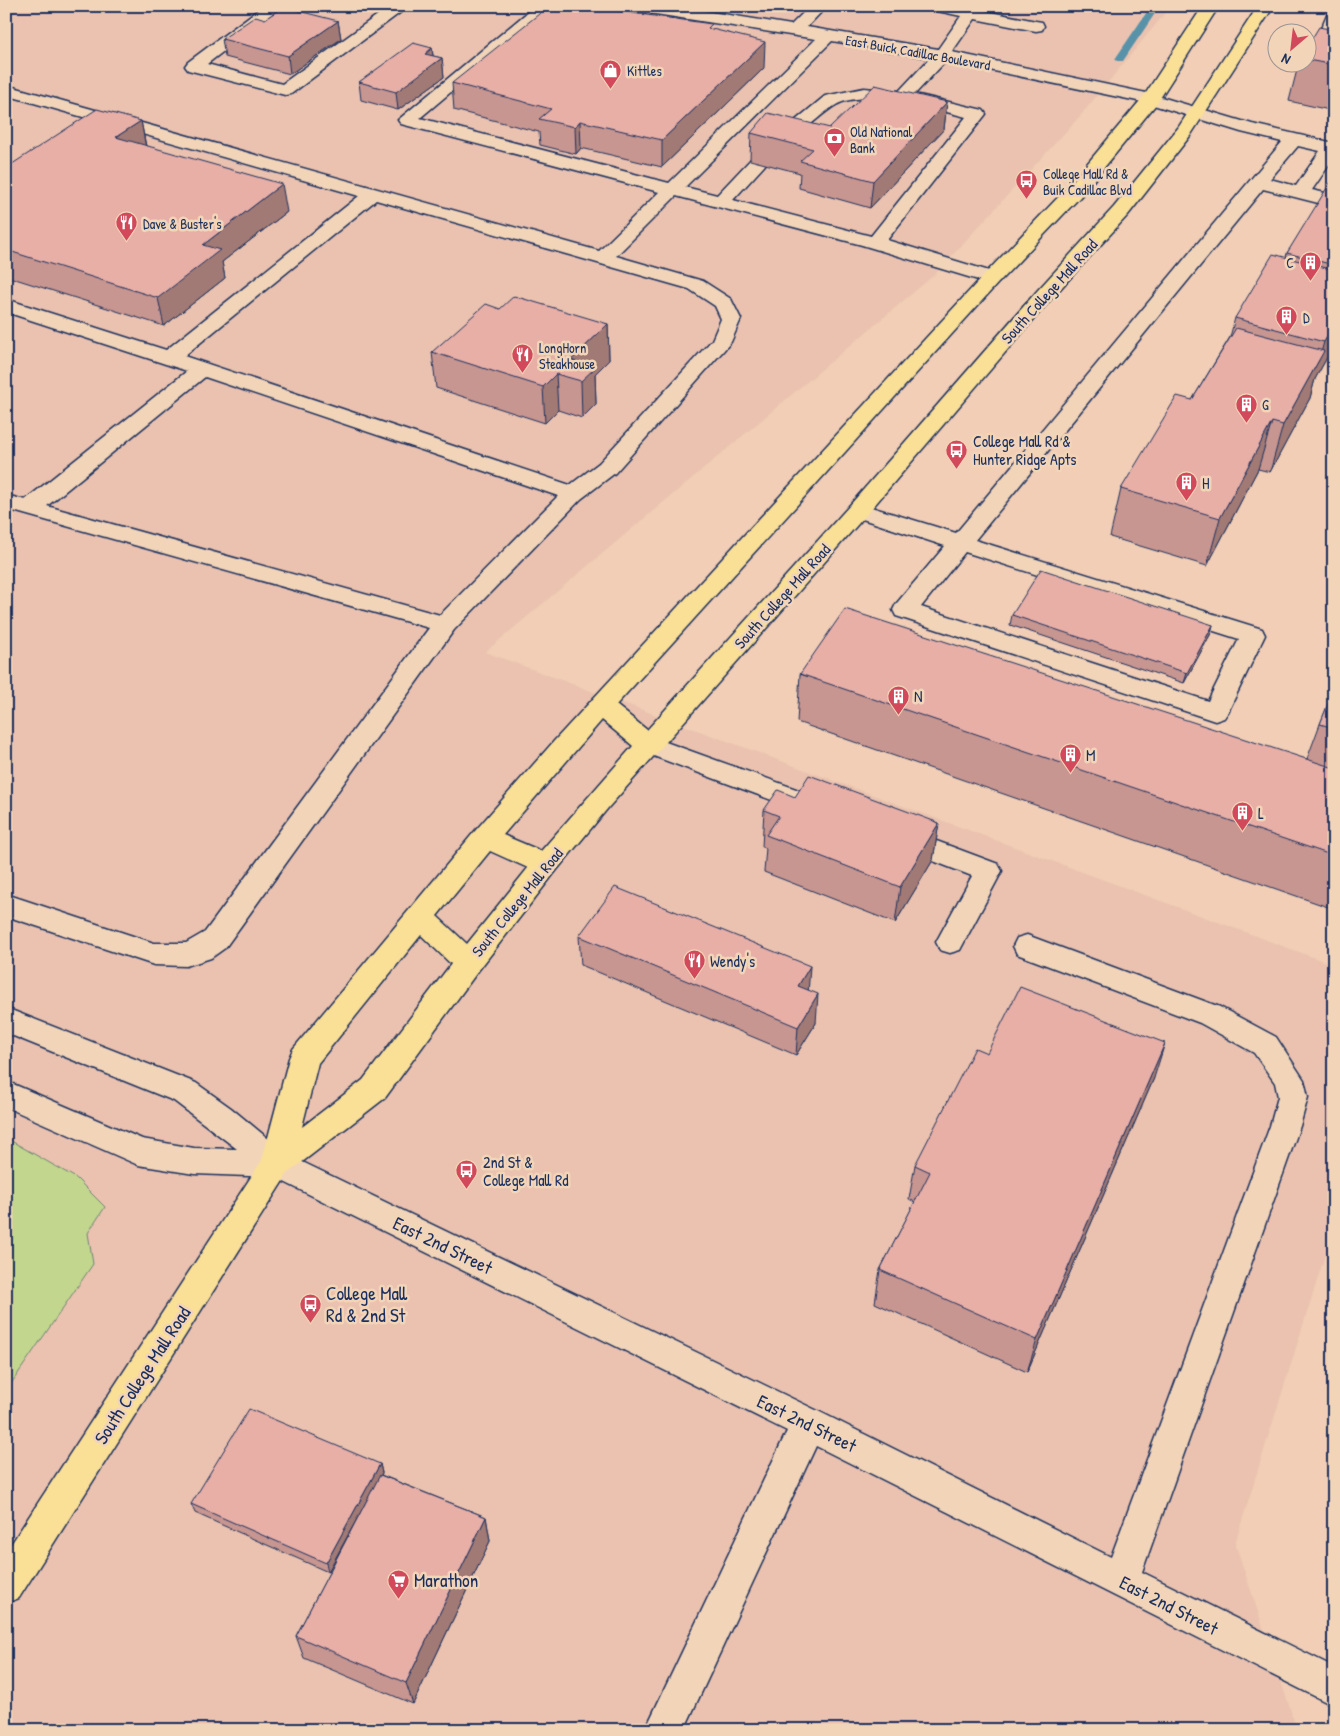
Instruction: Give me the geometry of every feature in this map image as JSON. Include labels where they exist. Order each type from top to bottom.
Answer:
[{"type":"main road","name":"South College Mall Road","points":[[6,1585],[277,1164],[304,1058],[485,838],[601,706],[992,278],[1073,193],[1151,99],[1210,6]]},
{"type":"main road","name":"South College Mall Road","points":[[277,1164],[374,1089],[468,962],[546,864],[858,510],[1044,295],[1122,211],[1198,112],[1266,6]]},
{"type":"main road","points":[[601,706],[649,745]]},
{"type":"main road","points":[[485,838],[546,864]]},
{"type":"main road","points":[[420,916],[468,962]]},
{"type":"street","points":[[274,6],[194,66],[285,90],[402,6]]},
{"type":"street","points":[[544,6],[407,120],[875,243],[992,278]]},
{"type":"street","name":"East Buick Cadillac Boulevard","points":[[636,6],[942,55],[1151,99],[1247,128],[1332,149]]},
{"type":"street","points":[[794,30],[819,6]]},
{"type":"street","points":[[934,6],[1036,26]]},
{"type":"street","points":[[903,97],[942,55],[971,13]]},
{"type":"street","points":[[1327,33],[1334,15]]},
{"type":"street","points":[[603,258],[828,36]]},
{"type":"street","points":[[6,905],[154,954],[191,955],[204,949],[215,940],[445,624],[573,494],[607,468],[721,342],[732,318],[724,303],[696,285],[374,193],[8,92]]},
{"type":"street","points":[[779,143],[831,100],[864,93],[903,97],[977,114],[875,243]]},
{"type":"street","points":[[858,510],[960,542],[1253,635],[1215,712],[905,610],[960,542],[1293,140]]},
{"type":"street","points":[[1301,194],[1332,149]]},
{"type":"street","points":[[720,203],[758,162]]},
{"type":"street","points":[[1258,182],[1334,201]]},
{"type":"street","points":[[169,358],[374,193]]},
{"type":"street","points":[[6,305],[573,494]]},
{"type":"street","points":[[30,508],[202,369]]},
{"type":"street","points":[[6,502],[445,624]]},
{"type":"street","points":[[649,745],[832,812]]},
{"type":"street","points":[[878,830],[988,871],[950,942]]},
{"type":"street","points":[[1027,946],[1210,1014],[1245,1032],[1265,1045],[1278,1061],[1290,1080],[1293,1098],[1282,1135],[1121,1580]]},
{"type":"street","points":[[6,1020],[185,1092],[220,1117],[277,1164]]},
{"type":"street","points":[[6,1093],[138,1152],[194,1161],[277,1164]]},
{"type":"street","name":"East 2nd Street","points":[[277,1164],[808,1424],[1334,1687]]},
{"type":"street","points":[[664,1730],[808,1424]]},
{"type":"shaded area","points":[[6,6],[1171,6],[1080,116],[934,275],[485,652],[1334,965],[1334,1226],[1235,1543],[1297,1730],[6,1730]]},
{"type":"green space","points":[[6,1138],[76,1178],[105,1207],[88,1233],[93,1264],[6,1391],[6,1239],[12,1207],[6,1201]]},
{"type":"building","name":"Kittles","points":[[549,6],[582,6],[712,24],[708,28],[765,42],[662,140],[580,121],[575,127],[539,119],[551,109],[452,83]]},
{"type":"building","points":[[283,7],[338,21],[288,56],[222,39],[256,16],[265,19]]},
{"type":"building","points":[[1319,27],[1334,30],[1334,65],[1318,62]]},
{"type":"building","points":[[413,43],[432,48],[425,54],[442,58],[396,92],[359,82]]},
{"type":"building","points":[[875,85],[947,102],[873,181],[800,161],[813,149],[751,133],[768,113],[830,128]]},
{"type":"building","name":"Dave & Buster's","points":[[97,109],[141,121],[116,137],[282,184],[203,245],[220,250],[158,298],[6,250],[6,168]]},
{"type":"building","points":[[1330,183],[1334,184],[1334,265],[1287,253]]},
{"type":"building","points":[[1273,254],[1334,270],[1334,324],[1324,342],[1235,318]]},
{"type":"building","points":[[514,296],[608,324],[571,360],[595,368],[581,381],[556,374],[543,387],[432,352],[486,304],[500,309]]},
{"type":"building","points":[[1236,328],[1324,351],[1283,425],[1272,422],[1220,518],[1121,489],[1177,396],[1192,400]]},
{"type":"building","points":[[1041,569],[1213,625],[1187,673],[1012,615]]},
{"type":"building","points":[[845,609],[1334,768],[1334,856],[800,674]]},
{"type":"building","points":[[1334,689],[1334,728],[1320,724]]},
{"type":"building","points":[[809,775],[939,823],[900,887],[766,835],[779,816],[764,810],[778,790],[795,797]]},
{"type":"building","points":[[615,887],[810,966],[798,986],[818,994],[798,1027],[579,936]]},
{"type":"building","points":[[1020,987],[1165,1043],[1037,1340],[880,1270],[930,1172],[915,1165],[975,1048],[987,1053]]},
{"type":"building","points":[[249,1409],[380,1464],[326,1563],[191,1504]]},
{"type":"building","name":"Marathon","points":[[380,1475],[486,1517],[406,1683],[296,1636]]},
{"type":"waterway","points":[[1120,59],[1156,6]]},
{"type":"place","name":"Kittles","points":[[611,89]]},
{"type":"place","name":"Old National Bank","points":[[834,158]]},
{"type":"place","name":"College Mall Rd & Buik Cadillac Blvd","points":[[1027,200]]},
{"type":"place","name":"Dave & Buster's","points":[[127,242]]},
{"type":"place","name":"C","points":[[1310,281]]},
{"type":"place","name":"D","points":[[1287,336]]},
{"type":"place","name":"LongHorn Steakhouse","points":[[523,374]]},
{"type":"place","name":"G","points":[[1246,423]]},
{"type":"place","name":"College Mall Rd & Hunter Ridge Apts","points":[[957,469]]},
{"type":"place","name":"H","points":[[1186,502]]},
{"type":"place","name":"N","points":[[898,715]]},
{"type":"place","name":"M","points":[[1070,774]]},
{"type":"place","name":"L","points":[[1242,832]]},
{"type":"place","name":"Wendy's","points":[[694,980]]},
{"type":"place","name":"2nd St & College Mall Rd","points":[[467,1190]]},
{"type":"place","name":"College Mall Rd & 2nd St","points":[[310,1323]]},
{"type":"place","name":"Marathon","points":[[398,1599]]}]
